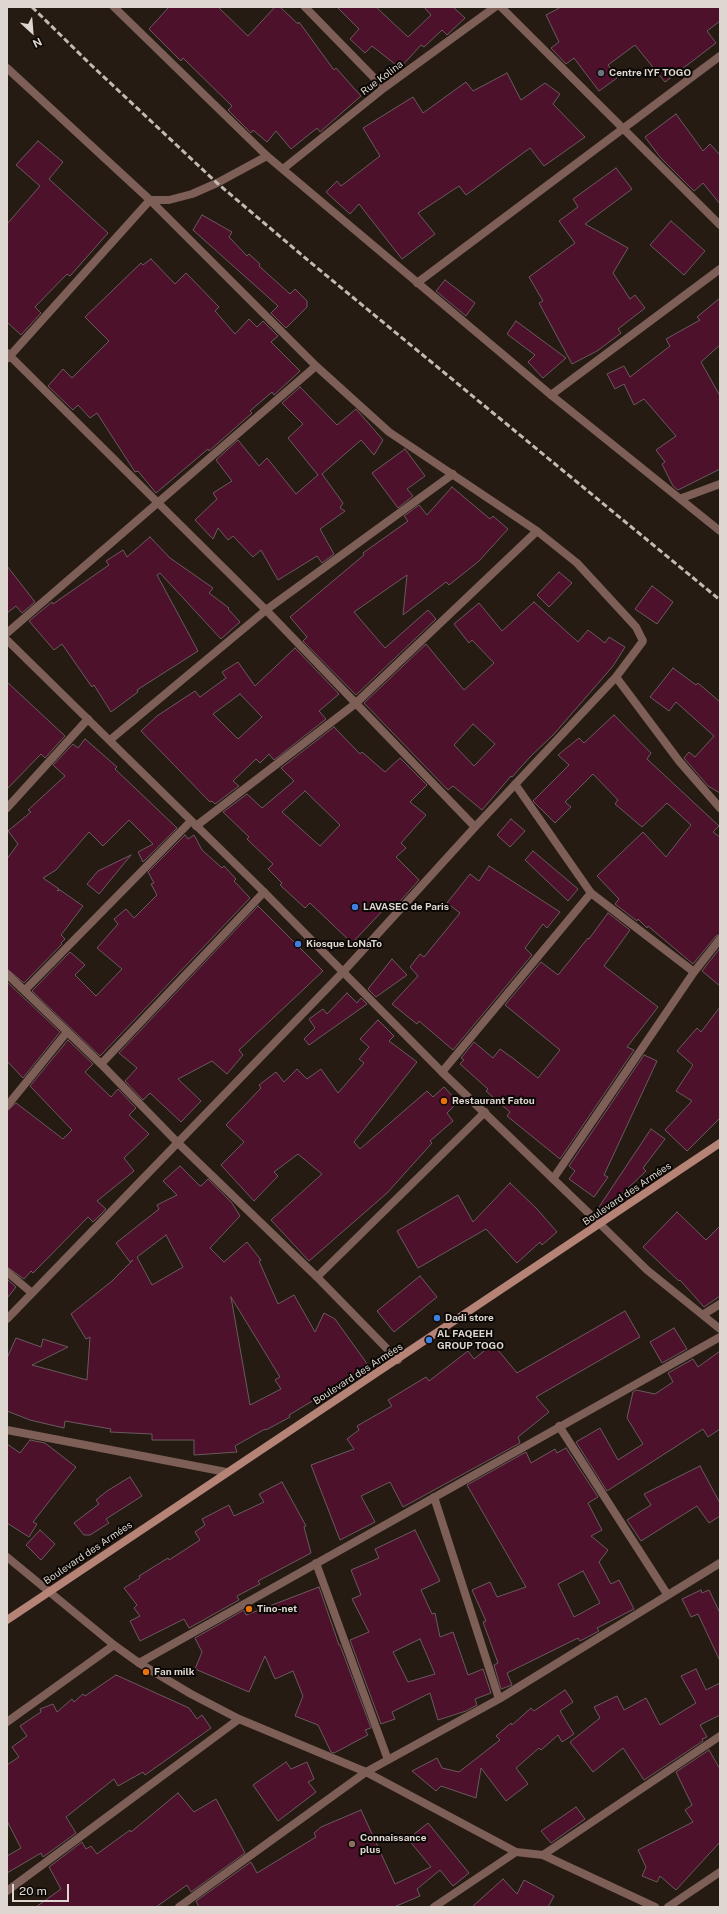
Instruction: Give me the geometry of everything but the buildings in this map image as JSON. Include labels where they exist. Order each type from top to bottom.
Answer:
[{"type":"main road","name":"Boulevard des Armées","points":[[7,1620],[226,1472],[398,1360],[720,1143]]},
{"type":"street","points":[[114,7],[267,156],[551,394],[682,498],[720,531]]},
{"type":"street","points":[[305,7],[384,88]]},
{"type":"street","name":"Rue Kolina","points":[[283,169],[484,10],[494,7]]},
{"type":"street","points":[[501,7],[720,225]]},
{"type":"street","points":[[417,283],[720,56]]},
{"type":"street","points":[[7,68],[150,200],[316,366],[389,432],[537,531],[577,563],[641,633],[643,641],[616,677],[475,826],[343,972],[7,1319]]},
{"type":"street","points":[[267,156],[218,183],[192,194],[169,200],[150,200],[8,356],[266,610],[355,704],[475,826]]},
{"type":"street","points":[[551,394],[720,269]]},
{"type":"street","points":[[7,633],[316,366]]},
{"type":"street","points":[[110,740],[266,610],[453,474]]},
{"type":"street","points":[[682,498],[720,484]]},
{"type":"street","points":[[24,990],[194,823],[355,704],[537,531]]},
{"type":"street","points":[[7,640],[264,892],[442,1072],[647,1270],[704,1314],[720,1329]]},
{"type":"street","points":[[616,677],[679,761],[720,808]]},
{"type":"street","points":[[7,808],[88,719]]},
{"type":"street","points":[[515,784],[592,893],[694,972]]},
{"type":"street","points":[[101,1064],[264,892]]},
{"type":"street","points":[[442,1072],[592,893]]},
{"type":"street","points":[[553,1179],[694,972],[720,939]]},
{"type":"street","points":[[7,974],[101,1064],[178,1143],[317,1278],[398,1360]]},
{"type":"street","points":[[7,1106],[68,1032]]},
{"type":"street","points":[[317,1278],[485,1112]]},
{"type":"street","points":[[7,1272],[32,1293]]},
{"type":"street","points":[[704,1314],[720,1304]]},
{"type":"street","points":[[139,1663],[720,1336]]},
{"type":"street","points":[[559,1426],[667,1594]]},
{"type":"street","points":[[7,1430],[226,1472]]},
{"type":"street","points":[[434,1497],[499,1699]]},
{"type":"street","points":[[7,1557],[114,1645],[139,1663],[239,1719],[366,1772],[516,1852],[543,1855],[655,1907]]},
{"type":"street","points":[[316,1563],[388,1760]]},
{"type":"street","points":[[179,1907],[366,1772],[499,1699],[667,1594],[720,1563]]},
{"type":"street","points":[[7,1722],[114,1645]]},
{"type":"street","points":[[7,1891],[239,1719]]},
{"type":"street","points":[[543,1855],[720,1736]]},
{"type":"street","points":[[434,1907],[516,1852]]},
{"type":"street","points":[[668,1907],[720,1872]]},
{"type":"railway","points":[[32,7],[89,63],[217,183],[310,262],[720,600]]},
{"type":"place","name":"Centre IYF TOGO","points":[[601,73]]},
{"type":"place","name":"LAVASEC de Paris","points":[[355,907]]},
{"type":"place","name":"Kiosque LoNaTo","points":[[298,944]]},
{"type":"place","name":"Restaurant Fatou","points":[[444,1101]]},
{"type":"place","name":"Dadi store","points":[[437,1318]]},
{"type":"place","name":"AL FAQEEH GROUP TOGO","points":[[429,1340]]},
{"type":"place","name":"Tino-net","points":[[249,1609]]},
{"type":"place","name":"Fan milk","points":[[146,1672]]},
{"type":"place","name":"Connaissance plus","points":[[352,1844]]}]
